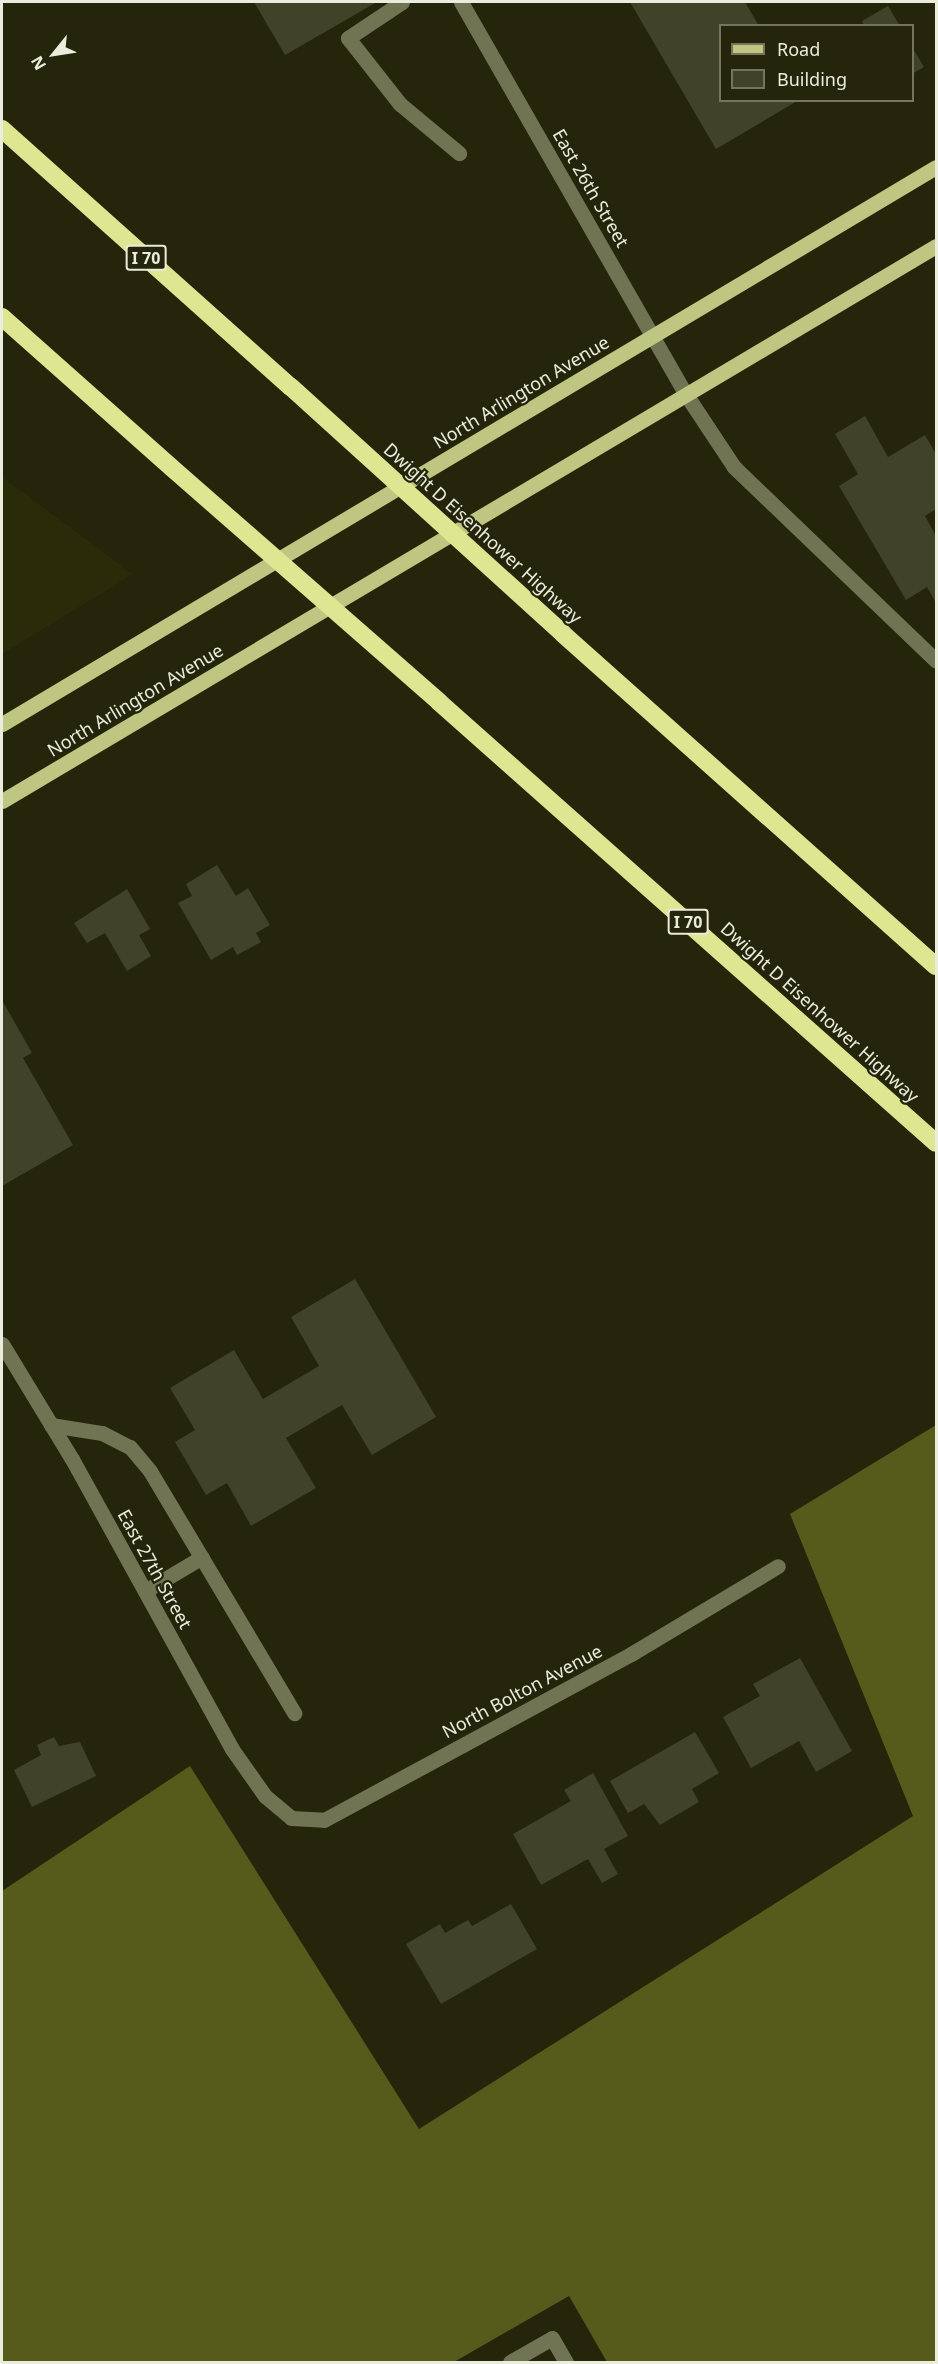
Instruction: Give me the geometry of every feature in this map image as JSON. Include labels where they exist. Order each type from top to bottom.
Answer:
[{"type":"highway","name":"Dwight D Eisenhower Highway","points":[[2,129],[936,966]]},
{"type":"highway","name":"Dwight D Eisenhower Highway","points":[[2,317],[936,1143]]},
{"type":"main road","name":"North Arlington Avenue","points":[[2,724],[936,167]]},
{"type":"main road","name":"North Arlington Avenue","points":[[2,801],[936,246]]},
{"type":"street","points":[[402,2],[348,38],[400,104],[459,153]]},
{"type":"street","name":"East 26th Street","points":[[461,2],[653,337],[686,393],[734,466],[936,661]]},
{"type":"street","name":"East 27th Street","points":[[2,1344],[51,1425],[232,1749],[277,1810]]},
{"type":"street","points":[[51,1425],[102,1433],[130,1447],[150,1471],[294,1713]]},
{"type":"street","points":[[145,1591],[201,1557]]},
{"type":"street","name":"North Bolton Avenue","points":[[277,1810],[308,1822],[324,1820],[631,1654],[778,1566]]},
{"type":"street","points":[[510,2362],[552,2338],[566,2362]]},
{"type":"shaded area","points":[[2,477],[133,574],[2,654]]},
{"type":"green space","points":[[936,1425],[936,2362],[607,2362],[569,2296],[454,2362],[2,2362],[2,1891],[190,1766],[419,2129],[913,1816],[790,1514]]},
{"type":"building","points":[[254,2],[377,2],[285,55]]},
{"type":"building","points":[[630,2],[745,2],[758,24],[719,24],[719,102],[796,102],[716,149]]},
{"type":"building","points":[[888,6],[899,24],[863,24],[862,21]]},
{"type":"building","points":[[914,50],[924,67],[914,73]]},
{"type":"building","points":[[865,416],[888,457],[925,435],[936,454],[936,509],[925,516],[936,536],[936,603],[927,587],[906,600],[839,486],[858,474],[835,434]]},
{"type":"building","points":[[217,865],[236,896],[248,888],[270,925],[256,933],[261,942],[237,955],[233,947],[211,960],[178,903],[192,896],[186,884]]},
{"type":"building","points":[[127,889],[150,929],[139,935],[151,956],[127,971],[105,933],[87,943],[74,923]]},
{"type":"building","points":[[2,1000],[32,1053],[23,1058],[73,1145],[2,1186]]},
{"type":"building","points":[[355,1279],[436,1417],[372,1455],[342,1405],[286,1438],[316,1488],[251,1526],[227,1483],[206,1495],[175,1442],[195,1430],[170,1388],[234,1350],[263,1399],[319,1366],[291,1317]]},
{"type":"building","points":[[800,1658],[852,1751],[816,1772],[799,1741],[751,1768],[723,1717],[760,1696],[753,1684]]},
{"type":"building","points":[[695,1732],[719,1773],[692,1789],[699,1802],[660,1825],[644,1804],[628,1813],[610,1781]]},
{"type":"building","points":[[54,1737],[59,1746],[80,1742],[96,1776],[32,1807],[14,1770],[41,1755],[37,1745]]},
{"type":"building","points":[[593,1773],[628,1836],[604,1849],[618,1874],[602,1883],[588,1859],[541,1885],[513,1834],[571,1801],[564,1790]]},
{"type":"building","points":[[511,1904],[537,1949],[441,2004],[406,1944],[440,1924],[445,1933],[468,1920],[472,1926]]}]
